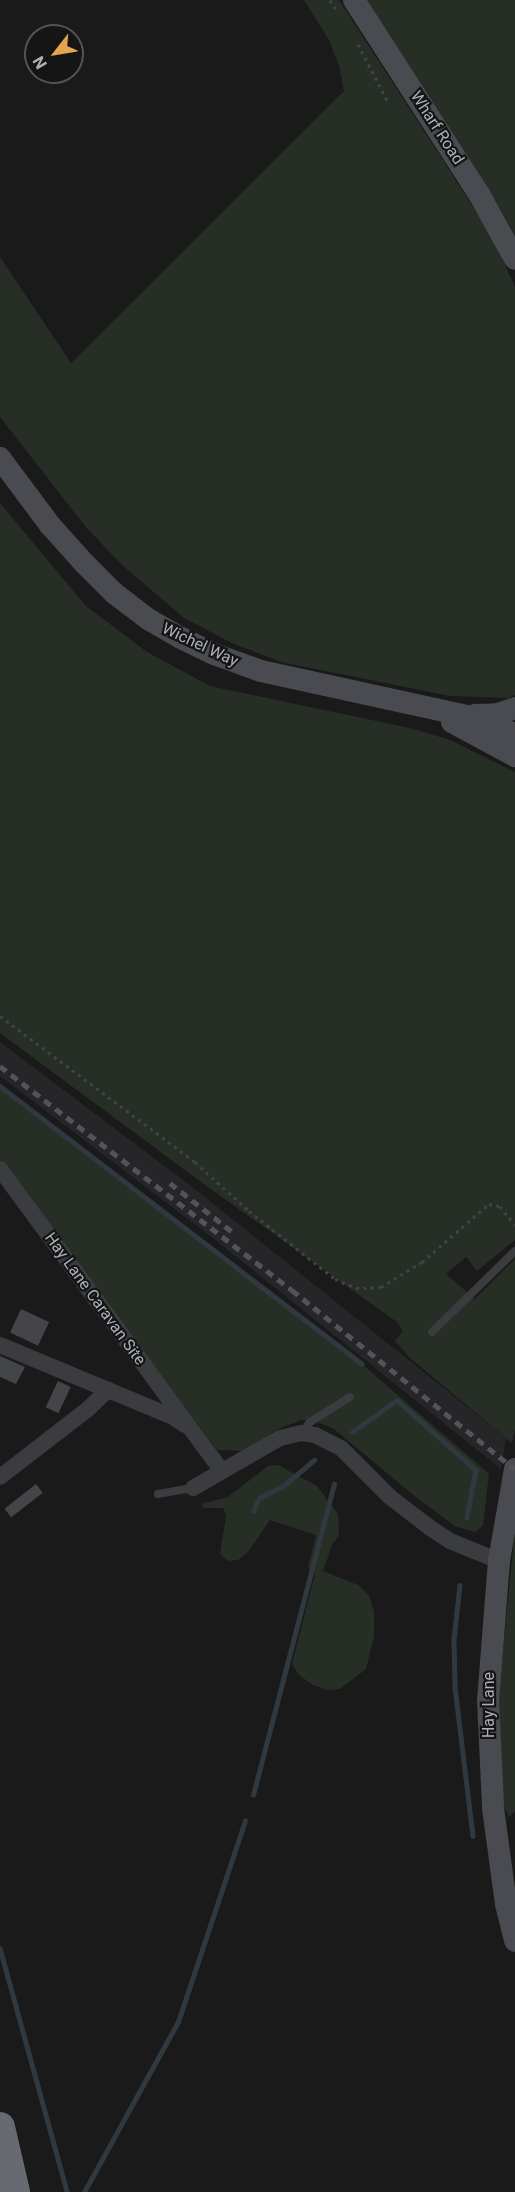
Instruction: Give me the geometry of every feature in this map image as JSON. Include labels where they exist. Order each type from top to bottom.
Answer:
[{"type":"highway","points":[[0,2127],[15,2184]]},
{"type":"main road","name":"Wharf Road","points":[[347,9],[480,194],[515,259]]},
{"type":"main road","name":"Wichel Way","points":[[0,458],[50,525],[84,563],[114,592],[148,619],[214,654],[240,664],[283,676],[468,716],[515,734]]},
{"type":"main road","points":[[421,706],[515,756]]},
{"type":"main road","name":"Wichel Way","points":[[468,716],[498,714],[515,708]]},
{"type":"main road","name":"Hay Lane","points":[[515,1469],[499,1561],[488,1679],[489,1764],[497,1845],[515,1941]]},
{"type":"street","name":"Hay Lane Caravan Site","points":[[0,1169],[222,1471]]},
{"type":"street","name":"Hay Lane Caravan Site","points":[[0,1345],[173,1417],[191,1429]]},
{"type":"street","points":[[4,1469],[88,1409],[108,1390]]},
{"type":"street","points":[[193,1488],[280,1438],[302,1433],[323,1437],[341,1448],[390,1497],[450,1541],[499,1561]]},
{"type":"lane","points":[[432,1332],[515,1251]]},
{"type":"lane","points":[[302,1433],[310,1422],[350,1397]]},
{"type":"lane","points":[[158,1494],[193,1488]]},
{"type":"path","points":[[330,0],[347,9]]},
{"type":"path","points":[[358,43],[388,102]]},
{"type":"path","points":[[0,1016],[195,1162],[249,1211],[335,1280],[356,1288],[381,1287],[422,1262],[489,1204],[500,1206],[515,1225]]},
{"type":"shaded area","points":[[304,0],[339,0],[492,236],[515,287],[515,695],[509,698],[450,696],[281,662],[232,643],[184,618],[122,565],[85,526],[0,417],[0,257],[71,363],[344,91],[339,66],[329,40]]},
{"type":"shaded area","points":[[367,0],[515,0],[515,235],[482,178]]},
{"type":"shaded area","points":[[0,503],[86,606],[147,652],[210,686],[410,728],[450,740],[515,772],[515,1240],[477,1271],[466,1257],[446,1274],[475,1299],[515,1259],[515,1430],[512,1443],[410,1358],[395,1341],[403,1331],[397,1322],[201,1182],[0,1033]]},
{"type":"shaded area","points":[[0,1042],[195,1189],[506,1438],[501,1469],[218,1242],[0,1076]]},
{"type":"shaded area","points":[[0,1086],[362,1364],[489,1474],[483,1526],[475,1532],[455,1526],[417,1498],[334,1429],[317,1422],[301,1420],[276,1430],[244,1451],[217,1450],[0,1160]]},
{"type":"shaded area","points":[[278,1465],[317,1486],[338,1514],[339,1536],[333,1543],[323,1571],[358,1585],[369,1595],[374,1612],[374,1636],[366,1669],[340,1689],[327,1690],[313,1685],[299,1675],[292,1664],[315,1574],[308,1568],[316,1535],[270,1520],[248,1552],[238,1560],[228,1561],[220,1554],[226,1516],[223,1508],[203,1508],[201,1504],[228,1497],[268,1466]]},
{"type":"shaded area","points":[[515,1530],[515,1811],[509,1817],[502,1803],[498,1700]]},
{"type":"building","points":[[21,1309],[49,1322],[38,1346],[10,1333]]},
{"type":"building","points":[[0,1356],[25,1367],[16,1384],[0,1377]]},
{"type":"building","points":[[58,1381],[71,1387],[58,1413],[46,1407]]},
{"type":"building","points":[[36,1484],[43,1493],[11,1517],[4,1509]]},
{"type":"waterway","points":[[0,1086],[362,1364]]},
{"type":"waterway","points":[[352,1432],[397,1400],[476,1470],[467,1517]]},
{"type":"waterway","points":[[253,1511],[259,1498],[282,1487],[314,1460]]},
{"type":"waterway","points":[[253,1795],[334,1484]]},
{"type":"waterway","points":[[460,1585],[454,1639],[455,1687],[473,1836]]},
{"type":"waterway","points":[[84,2192],[178,2022],[245,1821]]},
{"type":"waterway","points":[[0,1948],[67,2192]]},
{"type":"railway","points":[[0,1066],[292,1290],[515,1469]]},
{"type":"railway","points":[[170,1183],[234,1233]]}]
